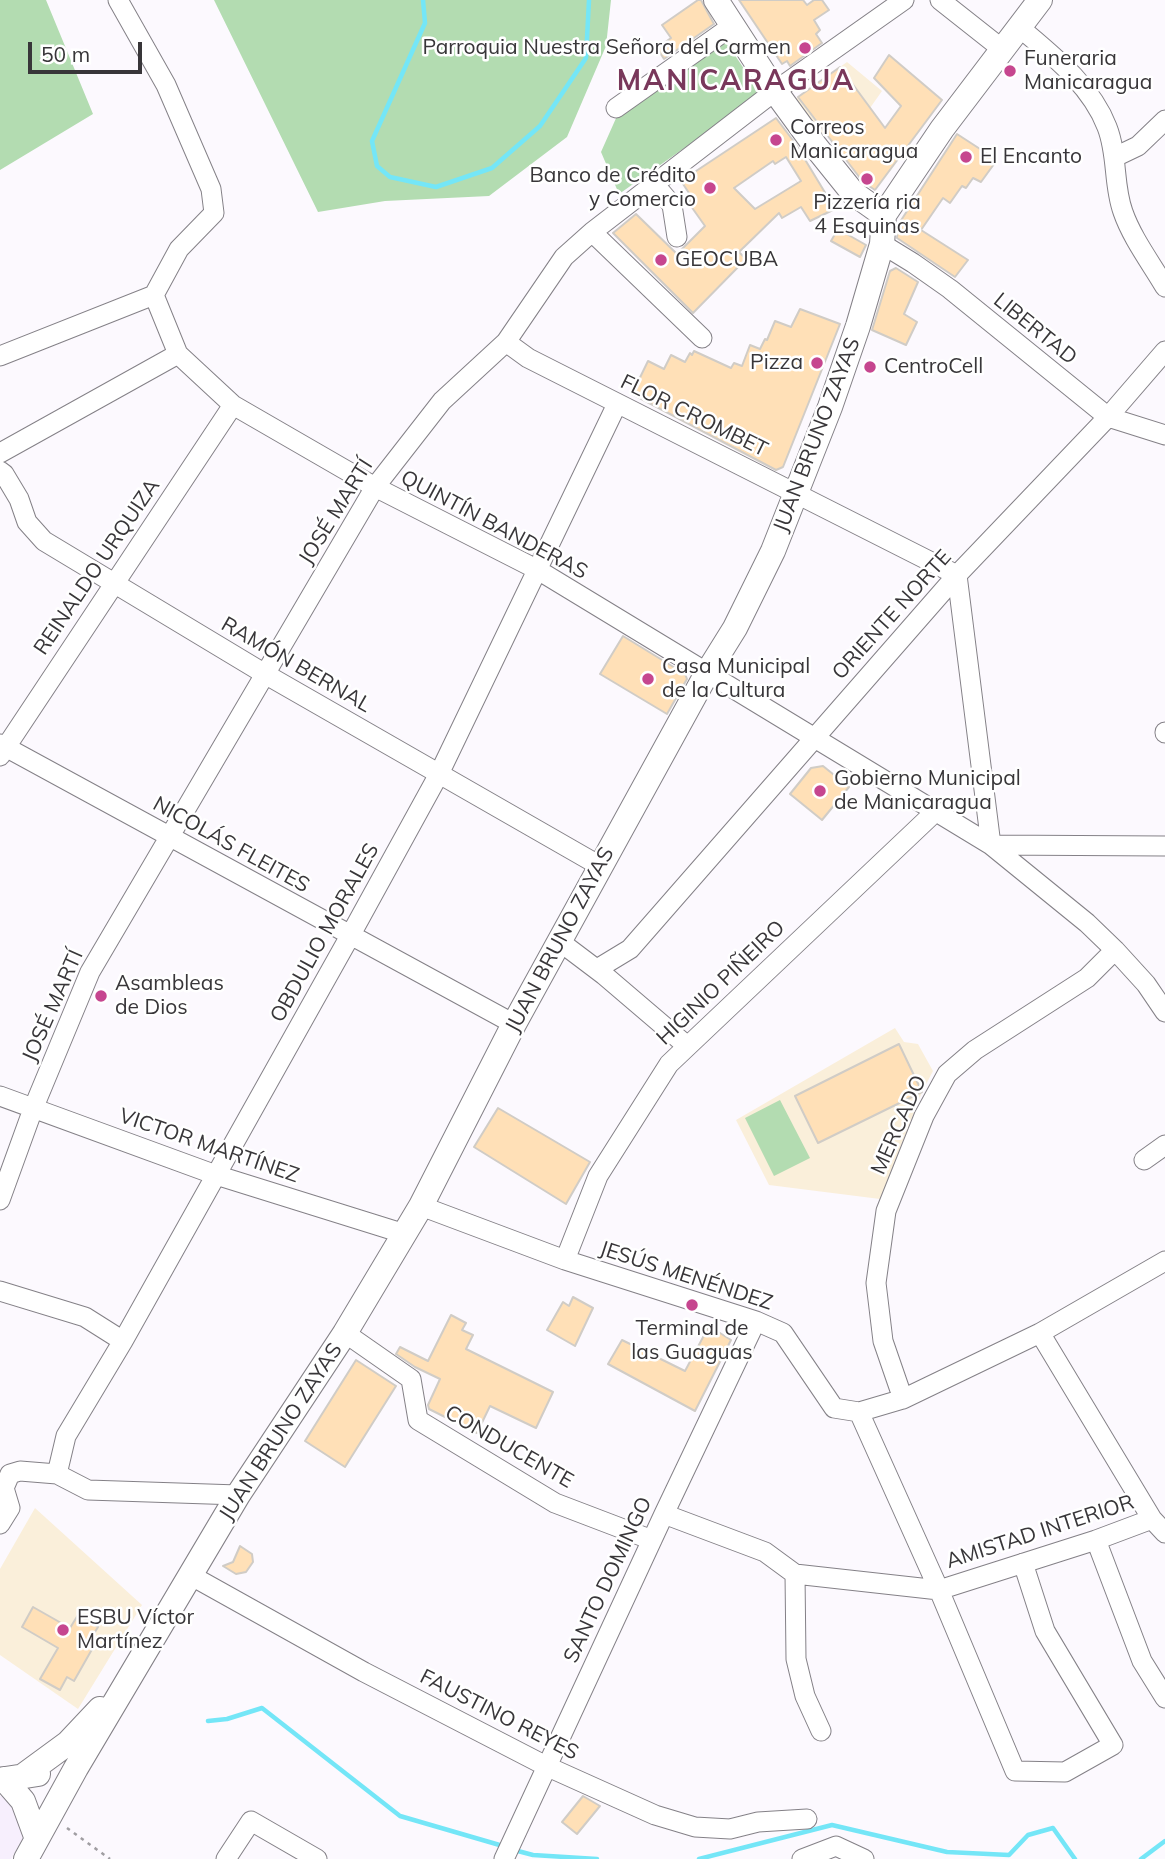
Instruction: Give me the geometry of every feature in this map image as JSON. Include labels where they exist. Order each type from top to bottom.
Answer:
[{"type":"main road","points":[[716,0],[775,91],[853,193],[884,215],[942,129],[1040,0]]},
{"type":"main road","name":"JUAN BRUNO ZAYAS","points":[[31,1849],[76,1768],[239,1495],[345,1333],[405,1234],[514,1024],[746,606],[773,551],[797,492],[850,349],[882,244],[884,215]]},
{"type":"main road","points":[[9,1778],[68,1743],[132,1676]]},
{"type":"main road","points":[[9,1778],[76,1768]]},
{"type":"main road","points":[[9,1778],[35,1788],[48,1798],[52,1813]]},
{"type":"main road","points":[[9,1778],[23,1801],[31,1849]]},
{"type":"street","points":[[0,356],[154,295],[179,249],[214,213],[211,189],[166,85],[118,0]]},
{"type":"street","name":"JOSÉ MARTÍ","points":[[0,1200],[33,1109],[90,972],[375,486],[442,401],[506,342],[564,257],[592,232],[775,91],[904,0]]},
{"type":"street","points":[[940,0],[1002,49]]},
{"type":"street","points":[[616,108],[733,26]]},
{"type":"street","points":[[1019,27],[1064,65],[1107,126],[1115,157],[1122,211],[1165,286]]},
{"type":"street","points":[[1115,157],[1138,146],[1165,120]]},
{"type":"street","points":[[654,184],[672,205],[677,237]]},
{"type":"street","points":[[592,232],[660,301],[702,338]]},
{"type":"street","name":"LIBERTAD","points":[[882,244],[950,289],[1108,417],[1165,435]]},
{"type":"street","name":"QUINTÍN BANDERAS","points":[[154,295],[178,354],[233,405],[375,486],[538,570],[991,845],[1087,923],[1146,984],[1165,1012]]},
{"type":"street","name":"FLOR CROMBET","points":[[506,342],[528,358],[617,404],[797,492],[957,575]]},
{"type":"street","name":"ORIENTE NORTE","points":[[597,969],[630,950],[812,738],[957,575],[1108,417],[1165,351]]},
{"type":"street","points":[[0,453],[178,354]]},
{"type":"street","name":"OBDULIO MORALES","points":[[57,1474],[66,1436],[123,1341],[439,774],[617,404]]},
{"type":"street","name":"REINALDO URQUIZA","points":[[2,749],[233,405]]},
{"type":"street","name":"RAMÓN BERNAL","points":[[0,471],[19,499],[27,522],[44,541],[265,674],[600,866]]},
{"type":"street","points":[[957,575],[991,845],[1165,846]]},
{"type":"street","name":"NICOLÁS FLEITES","points":[[2,749],[514,1024]]},
{"type":"street","name":"HIGINIO PIÑEIRO","points":[[565,1260],[598,1176],[669,1063],[935,812]]},
{"type":"street","points":[[559,942],[597,969],[686,1045]]},
{"type":"street","name":"MERCADO","points":[[903,1399],[883,1341],[876,1283],[886,1211],[924,1116],[947,1074],[975,1049],[1087,978],[1115,950]]},
{"type":"street","name":"VICTOR MARTÍNEZ","points":[[0,1096],[216,1175],[405,1234]]},
{"type":"street","points":[[1143,1160],[1165,1145]]},
{"type":"street","name":"JESÚS MENÉNDEZ","points":[[421,1206],[565,1260],[756,1321],[783,1333],[834,1408],[859,1412]]},
{"type":"street","points":[[1023,1563],[1045,1631],[1113,1745],[1065,1772],[1015,1771],[939,1590],[859,1412],[903,1399],[1040,1333],[1165,1261]]},
{"type":"street","points":[[0,1291],[85,1317],[123,1341]]},
{"type":"street","name":"SANTO DOMINGO","points":[[508,1851],[756,1321]]},
{"type":"street","name":"CONDUCENTE","points":[[345,1333],[411,1379],[418,1420],[555,1503],[652,1540]]},
{"type":"street","points":[[1040,1333],[1159,1526]]},
{"type":"street","points":[[4,1518],[10,1505],[4,1488],[10,1474],[20,1471],[57,1474],[88,1490],[239,1495]]},
{"type":"street","name":"AMISTAD INTERIOR","points":[[664,1514],[765,1552],[795,1574],[939,1590],[1096,1540],[1159,1526]]},
{"type":"street","points":[[1096,1540],[1142,1661],[1165,1698]]},
{"type":"street","points":[[795,1574],[796,1658],[806,1696],[821,1731]]},
{"type":"street","name":"FAUSTINO REYES","points":[[191,1575],[364,1672],[546,1766],[655,1815],[695,1826],[730,1829],[758,1822],[807,1819]]},
{"type":"street","points":[[226,1859],[251,1821],[317,1859]]},
{"type":"street","points":[[802,1859],[836,1846],[864,1859]]},
{"type":"path","points":[[52,1813],[110,1859]]},
{"type":"shaded area","points":[[847,62],[882,91],[870,108],[865,103],[821,135],[795,99]]},
{"type":"shaded area","points":[[895,1028],[904,1042],[918,1044],[933,1071],[922,1092],[880,1199],[769,1185],[736,1120]]},
{"type":"shaded area","name":"ESBU Víctor Martínez","points":[[35,1508],[142,1605],[78,1709],[0,1655],[0,1569]]},
{"type":"shaded area","points":[[0,1796],[11,1799],[24,1836],[11,1859],[0,1859]]},
{"type":"green space","points":[[0,0],[46,0],[93,114],[0,170]]},
{"type":"green space","points":[[214,0],[611,0],[606,46],[567,137],[489,196],[385,201],[318,212]]},
{"type":"green space","points":[[726,42],[761,94],[619,194],[601,152],[617,116]]},
{"type":"green space","points":[[780,1100],[810,1158],[774,1176],[745,1118]]},
{"type":"building","points":[[701,0],[714,24],[664,59],[657,48],[671,38],[662,25]]},
{"type":"building","points":[[739,0],[803,0],[807,5],[814,0],[822,0],[829,10],[814,20],[820,30],[816,34],[822,43],[790,66],[787,61],[782,64]]},
{"type":"building","points":[[889,55],[942,100],[875,190],[863,182],[798,97],[840,67],[885,128],[901,106],[874,78]]},
{"type":"building","points":[[776,118],[795,143],[835,209],[810,221],[801,207],[782,218],[779,213],[739,252],[746,259],[693,313],[613,233],[636,214],[677,254],[705,226],[688,202],[693,199],[681,181]],"holes":[[[786,157],[801,181],[755,209],[734,188],[773,161],[775,164]]]},
{"type":"building","points":[[957,134],[997,160],[981,182],[973,178],[966,188],[962,186],[950,203],[943,198],[921,230],[968,260],[955,277],[897,238],[898,225]]},
{"type":"building","points":[[838,229],[866,245],[860,257],[831,241]]},
{"type":"building","points":[[896,268],[918,282],[904,314],[917,322],[906,345],[872,330],[890,271]]},
{"type":"building","points":[[800,309],[840,324],[783,467],[776,470],[632,394],[648,361],[664,369],[671,355],[685,362],[694,351],[731,368],[734,363],[742,366],[750,345],[760,349],[775,321],[791,327]]},
{"type":"building","name":"Casa Municipal de la Cultura","points":[[623,636],[685,674],[687,679],[667,714],[600,674]]},
{"type":"building","name":"Gobierno Municipal de Manicaragua","points":[[823,766],[849,787],[822,820],[790,794],[811,768]]},
{"type":"building","points":[[899,1044],[922,1092],[818,1143],[795,1096]]},
{"type":"building","points":[[498,1108],[590,1162],[566,1204],[474,1147]]},
{"type":"building","points":[[573,1297],[593,1308],[575,1346],[547,1330],[563,1302],[569,1306]]},
{"type":"building","points":[[451,1315],[466,1323],[462,1330],[473,1335],[466,1349],[553,1392],[536,1428],[490,1406],[477,1433],[429,1409],[428,1405],[440,1379],[396,1354],[400,1347],[428,1361]]},
{"type":"building","points":[[709,1326],[731,1340],[695,1411],[608,1364],[622,1340],[685,1371]]},
{"type":"building","points":[[356,1360],[396,1386],[345,1467],[305,1441]]},
{"type":"building","points":[[240,1546],[252,1554],[253,1562],[246,1572],[236,1574],[223,1566],[233,1562]]},
{"type":"building","points":[[33,1607],[70,1628],[78,1615],[98,1627],[90,1640],[95,1644],[74,1681],[67,1677],[60,1690],[40,1679],[58,1648],[22,1627]]},
{"type":"building","points":[[583,1796],[600,1806],[577,1834],[562,1822]]},
{"type":"waterway","points":[[423,0],[425,23],[372,141],[377,166],[390,177],[436,187],[492,168],[540,126],[586,58],[589,0]]},
{"type":"waterway","points":[[208,1721],[227,1719],[262,1708],[400,1816],[503,1846]]},
{"type":"waterway","points":[[699,1859],[832,1825],[947,1852],[1009,1855],[1028,1835],[1053,1828],[1075,1859]]},
{"type":"waterway","points":[[1141,1859],[1165,1841]]},
{"type":"waterway","points":[[514,1850],[533,1855],[597,1859]]},
{"type":"place","name":"Parroquia Nuestra Señora del Carmen","points":[[805,48]]},
{"type":"place","name":"Funeraria Manicaragua","points":[[1010,71]]},
{"type":"place","name":"Correos Manicaragua","points":[[776,140]]},
{"type":"place","name":"El Encanto","points":[[966,157]]},
{"type":"place","name":"Pizzería ria 4 Esquinas","points":[[867,179]]},
{"type":"place","name":"Banco de Crédito y Comercio","points":[[710,188]]},
{"type":"place","name":"GEOCUBA","points":[[661,260]]},
{"type":"place","name":"Pizza","points":[[817,363]]},
{"type":"place","name":"CentroCell","points":[[870,367]]},
{"type":"place","name":"Casa Municipal de la Cultura","points":[[648,679]]},
{"type":"place","name":"Gobierno Municipal de Manicaragua","points":[[820,791]]},
{"type":"place","name":"Asambleas de Dios","points":[[101,996]]},
{"type":"place","name":"Terminal de las Guaguas","points":[[692,1305]]},
{"type":"place","name":"ESBU Víctor Martínez","points":[[63,1630]]},
{"type":"district","name":"MANICARAGUA","points":[[736,82]]}]
